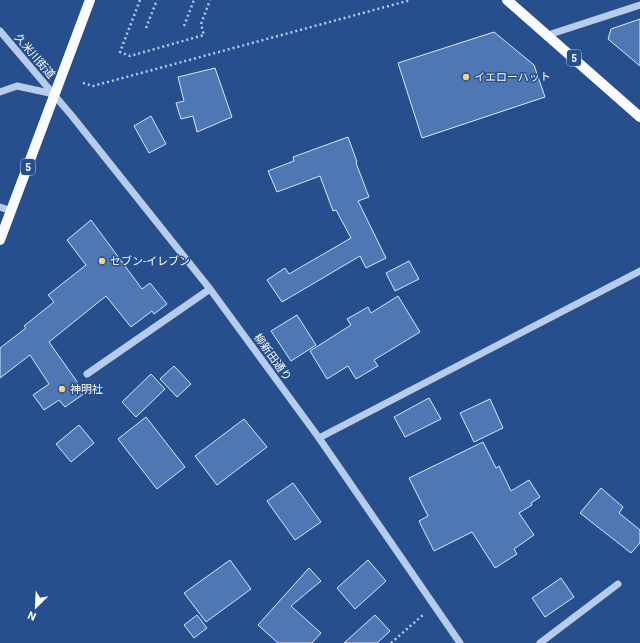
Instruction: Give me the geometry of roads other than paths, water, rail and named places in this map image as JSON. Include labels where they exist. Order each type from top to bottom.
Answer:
[{"type":"main road","name":"5","points":[[0,240],[90,0]]},
{"type":"main road","name":"5","points":[[507,0],[640,117]]},
{"type":"street","points":[[548,36],[640,5]]},
{"type":"street","name":"久米川街道","points":[[0,31],[54,94]]},
{"type":"street","points":[[0,92],[18,86],[54,94]]},
{"type":"street","name":"柳新田通り","points":[[54,94],[210,289],[319,438],[460,643]]},
{"type":"street","points":[[0,207],[12,211]]},
{"type":"street","points":[[319,438],[640,271]]},
{"type":"street","points":[[88,374],[210,289]]},
{"type":"street","points":[[540,643],[618,584]]},
{"type":"place","name":"イエローハット","points":[[466,77]]},
{"type":"place","name":"セブン-イレブン","points":[[102,261]]},
{"type":"place","name":"神明社","points":[[62,389]]}]
